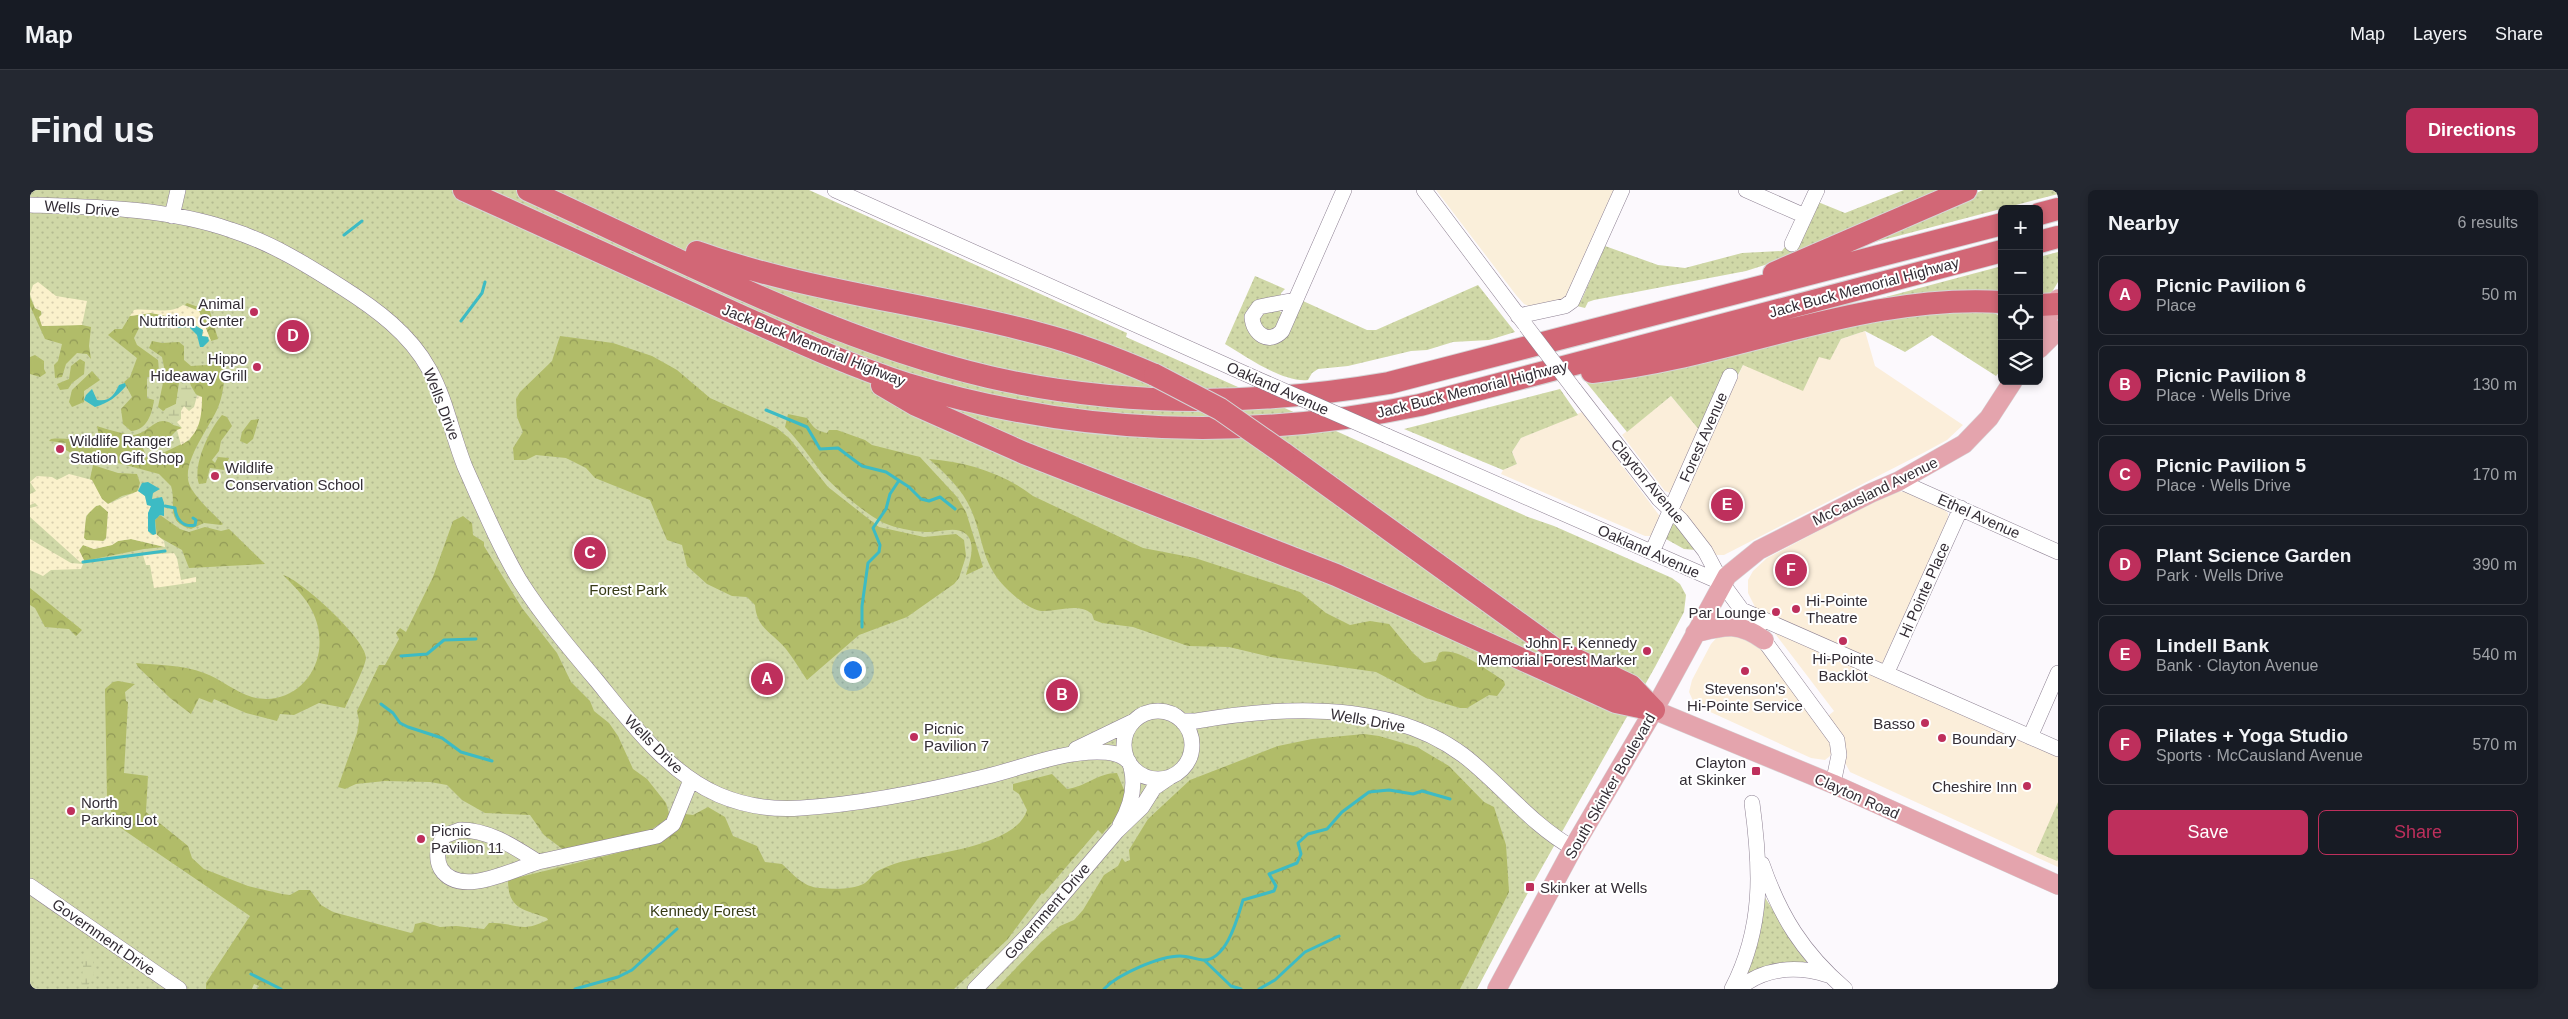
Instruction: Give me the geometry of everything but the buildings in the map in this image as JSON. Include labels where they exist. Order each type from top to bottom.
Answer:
[{"type":"highway","name":"Jack Buck Memorial Highway","points":[[464,190],[829,354],[904,383],[982,404],[1060,419],[1180,429],[1266,427],[1337,421],[1420,405],[1998,252]]},
{"type":"highway","name":"Jack Buck Memorial Highway","points":[[528,190],[799,312],[912,355],[989,377],[1029,385],[1109,396],[1158,400],[1203,401],[1298,396],[1389,383],[1998,225]]},
{"type":"highway","points":[[1738,293],[1795,263],[1966,190]]},
{"type":"highway","points":[[2043,213],[2058,209]]},
{"type":"highway","points":[[580,213],[621,224],[750,270],[1039,334],[1116,358],[1155,375],[1220,409],[1284,453],[1556,650],[1631,686],[1654,710]]},
{"type":"highway","points":[[2043,241],[2058,237]]},
{"type":"highway","points":[[1516,379],[1596,371],[1668,360],[1884,309],[1947,301],[1998,303]]},
{"type":"highway","points":[[829,354],[916,405],[985,436],[1322,569],[1616,702],[1654,710]]},
{"type":"main road","points":[[2043,325],[2052,304]]},
{"type":"main road","points":[[2043,345],[2058,330]]},
{"type":"main road","name":"McCausland Avenue","points":[[1722,583],[1736,567],[1759,550],[1871,493],[1899,481],[1947,455],[1975,434],[2010,385]]},
{"type":"main road","name":"South Skinker Boulevard","points":[[1497,989],[1573,848],[1654,710],[1722,583]]},
{"type":"main road","points":[[1695,633],[1734,626],[1746,629],[1764,640]]},
{"type":"main road","name":"Clayton Road","points":[[1654,710],[1833,784],[2058,885]]},
{"type":"street","points":[[172,216],[178,190]]},
{"type":"street","name":"Oakland Avenue","points":[[835,190],[1257,379],[1722,583]]},
{"type":"street","points":[[1295,300],[1344,190]]},
{"type":"street","name":"Clayton Avenue","points":[[1424,190],[1574,388],[1670,510],[1681,520],[1705,551],[1722,583],[1837,740],[1839,755],[1833,784]]},
{"type":"street","points":[[1522,321],[1565,306],[1572,301],[1622,190]]},
{"type":"street","points":[[1746,190],[1805,216]]},
{"type":"street","points":[[1792,244],[1816,190]]},
{"type":"street","name":"Wells Drive","points":[[30,205],[98,208],[172,216],[222,227],[280,250],[353,294],[383,316],[402,334],[427,365],[435,381],[464,465],[500,542],[528,592],[547,620],[623,714],[666,759],[692,780],[712,792],[747,804],[799,808],[916,792],[1060,756],[1108,752],[1122,755],[1130,764]]},
{"type":"street","name":"Forest Avenue","points":[[1652,552],[1730,376]]},
{"type":"street","name":"Ethel Avenue","points":[[1899,481],[2058,552]]},
{"type":"street","name":"Hi Pointe Place","points":[[1887,672],[1961,508]]},
{"type":"street","points":[[1742,610],[1887,672],[2058,749]]},
{"type":"street","points":[[2030,737],[2058,673]]},
{"type":"street","name":"Wells Drive","points":[[1182,721],[1196,721],[1277,710],[1344,714],[1403,724],[1446,743],[1465,756],[1542,828],[1573,848]]},
{"type":"street","points":[[1153,711],[1164,711],[1182,721],[1191,735],[1192,752],[1184,768],[1170,777],[1154,779],[1139,773],[1130,764],[1124,745],[1126,736],[1134,721],[1153,711]]},
{"type":"street","name":"Wells Drive","points":[[1060,756],[1108,735],[1134,721]]},
{"type":"street","name":"Government Drive","points":[[1117,831],[1129,804],[1133,785],[1130,764]]},
{"type":"street","name":"Government Drive","points":[[975,989],[1032,931],[1117,831],[1142,806],[1154,788],[1170,777]]},
{"type":"street","name":"Wells Drive","points":[[538,862],[497,838],[476,831],[460,830],[449,833],[444,836],[438,849],[439,864],[442,869],[456,882],[464,883],[538,862],[657,836],[665,832],[676,819],[692,780]]},
{"type":"street","points":[[1732,989],[1749,949],[1756,904],[1760,858],[1752,802]]},
{"type":"street","points":[[1760,858],[1791,931],[1828,975],[1845,989]]},
{"type":"street","name":"Government Drive","points":[[30,886],[178,989]]},
{"type":"street","points":[[1738,989],[1762,974],[1782,970],[1798,968],[1828,975]]},
{"type":"shaded area","points":[[1436,190],[1617,190],[1567,298],[1531,307],[1524,304],[1516,295]]},
{"type":"shaded area","points":[[1865,331],[1875,366],[1963,425],[1947,440],[1925,452],[1724,555],[1715,555],[1680,508],[1743,365],[1819,356],[1830,359],[1841,339]]},
{"type":"shaded area","points":[[1671,396],[1700,431],[1670,493],[1665,491],[1622,435]]},
{"type":"shaded area","points":[[1582,412],[1659,515],[1660,518],[1651,536],[1645,536],[1501,474],[1503,470],[1517,464],[1512,452],[1521,438]]},
{"type":"shaded area","points":[[1894,491],[1905,492],[1943,509],[1948,513],[1948,518],[1882,664],[1756,609],[1748,593],[1748,580],[1753,571],[1767,558]]},
{"type":"shaded area","points":[[1773,631],[2058,753],[2058,867],[1850,772],[1844,761],[1828,716],[1834,711]]},
{"type":"shaded area","points":[[1720,634],[1753,638],[1832,743],[1833,749],[1830,756],[1825,760],[1811,758],[1695,705],[1689,692],[1692,680],[1711,644]]},
{"type":"green space","name":"Forest Park","points":[[30,190],[809,190],[1127,333],[1126,337],[1528,517],[1554,526],[1672,578],[1680,584],[1686,595],[1684,612],[1532,885],[1477,989],[30,989]]},
{"type":"green space","points":[[1904,190],[1946,190],[1771,263],[1746,271],[1594,300],[1588,302],[1585,308],[1577,306],[1582,299],[1605,246],[1658,265],[1685,268],[1742,253],[1782,251],[1818,202],[1845,213]]},
{"type":"green space","points":[[1983,190],[2058,190],[2058,194],[2016,205],[1998,205],[1998,210],[1856,247]]},
{"type":"green space","points":[[2058,252],[2058,282],[2049,297],[2043,299],[2043,295],[2043,256]]},
{"type":"green space","points":[[1998,267],[1998,296],[1883,302],[1882,298]]},
{"type":"green space","points":[[1255,276],[1285,289],[1281,293],[1281,298],[1248,314],[1247,324],[1249,332],[1264,343],[1295,318],[1303,301],[1367,330],[1376,330],[1478,285],[1515,332],[1489,340],[1453,342],[1427,350],[1411,351],[1348,366],[1318,369],[1312,373],[1308,380],[1298,380],[1265,368],[1225,344]]},
{"type":"green space","points":[[30,297],[35,308],[41,311],[42,326],[82,325],[91,327],[89,346],[91,359],[87,354],[77,353],[66,364],[62,377],[55,378],[54,365],[58,361],[62,344],[45,339],[30,306]]},
{"type":"green space","points":[[203,300],[207,301],[218,339],[211,341],[199,311],[185,305],[187,303],[201,308]]},
{"type":"green space","points":[[1278,310],[1284,314],[1278,327],[1272,331],[1262,328],[1259,319],[1262,314]]},
{"type":"green space","points":[[1988,310],[1998,315],[1998,374],[1996,376],[1932,335],[1905,352],[1865,331],[1841,339],[1830,360],[1819,357],[1803,391],[1743,365],[1738,375],[1727,370],[1700,431],[1671,396],[1627,432],[1586,382],[1664,370],[1847,325],[1924,312]]},
{"type":"green space","points":[[151,313],[167,316],[168,323],[163,326],[147,319],[142,322],[134,338],[137,345],[158,360],[159,367],[155,377],[147,377],[147,398],[154,400],[150,416],[141,428],[131,431],[123,424],[121,409],[132,397],[124,382],[130,377],[137,358],[108,335],[115,329],[122,329],[130,316]]},
{"type":"green space","points":[[560,336],[613,343],[652,356],[677,370],[710,398],[777,428],[790,439],[828,487],[879,527],[924,537],[956,534],[964,540],[966,556],[959,578],[954,584],[907,617],[859,635],[807,680],[786,649],[762,625],[756,613],[755,605],[747,597],[732,596],[707,584],[687,566],[682,545],[667,540],[650,500],[595,478],[586,468],[566,458],[536,455],[526,460],[514,460],[513,448],[523,432],[517,417],[516,399],[520,392],[552,361]]},
{"type":"green space","points":[[152,341],[162,343],[179,342],[184,346],[184,360],[191,366],[224,364],[224,383],[220,402],[193,455],[188,476],[193,491],[223,524],[221,525],[204,523],[191,529],[183,526],[174,517],[171,486],[159,474],[103,459],[78,457],[66,450],[66,443],[49,441],[51,439],[95,440],[99,436],[97,426],[132,435],[140,434],[162,421],[182,429],[177,430],[165,442],[162,438],[142,446],[148,460],[190,440],[202,397],[193,393],[189,379],[165,372],[162,357],[149,348]]},
{"type":"green space","points":[[35,355],[44,361],[46,373],[40,377],[30,374],[30,357]]},
{"type":"green space","points":[[80,359],[85,362],[84,374],[72,383],[68,389],[60,390],[57,384],[69,379],[71,366]]},
{"type":"green space","points":[[92,371],[100,380],[84,391],[84,402],[72,407],[69,402],[72,390]]},
{"type":"green space","points":[[164,378],[170,378],[179,383],[176,404],[163,411],[158,407]]},
{"type":"green space","points":[[179,385],[191,386],[197,396],[193,408],[189,411],[182,409],[181,419],[177,423],[181,426],[170,422],[165,409],[176,404]]},
{"type":"green space","points":[[1560,389],[1578,415],[1521,438],[1512,452],[1517,464],[1503,470],[1404,429]]},
{"type":"green space","points":[[788,414],[807,418],[815,428],[823,432],[827,433],[829,430],[837,430],[865,440],[872,445],[920,457],[957,497],[966,512],[983,567],[966,575],[972,548],[969,538],[962,531],[925,532],[899,528],[884,523],[859,507],[826,478],[785,427]]},
{"type":"green space","points":[[222,415],[227,417],[232,426],[221,441],[219,451],[212,460],[215,463],[218,457],[229,458],[224,470],[210,468],[206,483],[199,484],[197,476],[198,467],[203,448],[212,429]]},
{"type":"green space","points":[[259,419],[253,439],[247,444],[240,441],[242,432],[251,420]]},
{"type":"green space","points":[[929,459],[971,466],[997,475],[1033,496],[1143,548],[1195,558],[1300,592],[1326,613],[1350,625],[1370,621],[1389,624],[1413,653],[1424,663],[1436,661],[1439,653],[1454,653],[1482,666],[1504,681],[1505,685],[1497,696],[1489,695],[1467,708],[1460,708],[1426,698],[1376,672],[1271,657],[1229,647],[1188,646],[1133,627],[1102,623],[1094,620],[1092,614],[1086,610],[1081,609],[1037,610],[1019,600],[993,572],[988,563],[969,504],[948,477]]},
{"type":"green space","points":[[93,465],[118,473],[137,474],[140,483],[137,492],[122,496],[108,504],[102,499],[90,479]]},
{"type":"green space","points":[[100,505],[108,512],[107,537],[103,541],[86,540],[84,533],[86,517],[91,509]]},
{"type":"green space","points":[[160,515],[180,529],[189,532],[205,527],[221,531],[229,529],[265,564],[189,568],[182,550],[157,536],[155,520]]},
{"type":"green space","points":[[463,516],[472,523],[473,535],[484,542],[484,546],[522,608],[557,653],[571,682],[590,701],[594,711],[609,723],[618,736],[633,769],[647,779],[666,803],[670,817],[649,831],[565,851],[544,835],[530,815],[485,813],[462,800],[447,785],[430,782],[385,781],[356,784],[345,789],[338,787],[357,733],[359,721],[357,711],[379,665],[385,665],[399,639],[396,633],[400,628],[406,632],[433,577],[453,521]]},
{"type":"green space","points":[[1673,522],[1696,550],[1684,549],[1666,539]]},
{"type":"green space","points":[[131,539],[164,547],[84,561],[79,551],[83,545],[94,549]]},
{"type":"green space","points":[[283,575],[317,598],[345,625],[363,649],[366,658],[365,663],[345,708],[319,703],[294,715],[280,714],[277,721],[246,713],[214,699],[212,703],[199,698],[191,714],[170,698],[138,667],[136,663],[196,670],[246,695],[264,699],[286,695],[296,689],[311,673],[316,663],[320,639],[315,618],[306,600]]},
{"type":"green space","points":[[30,588],[82,630],[76,636],[69,629],[45,627],[35,608],[30,605]]},
{"type":"green space","name":"Kennedy Forest","points":[[113,682],[135,684],[125,692],[126,701],[128,702],[124,773],[148,776],[146,812],[188,846],[192,858],[204,869],[248,886],[282,894],[290,895],[299,890],[310,890],[321,905],[333,912],[411,933],[415,924],[424,922],[440,927],[456,926],[484,929],[489,923],[521,927],[539,924],[548,920],[547,918],[525,910],[514,903],[509,890],[508,880],[662,842],[678,830],[685,814],[693,815],[708,807],[725,817],[733,836],[757,846],[765,862],[782,864],[799,880],[814,887],[837,889],[860,885],[876,872],[894,864],[968,847],[989,841],[1006,833],[1019,823],[1027,810],[1019,794],[1013,790],[1013,784],[1052,774],[1067,789],[1080,786],[1104,775],[1117,773],[1127,797],[1116,818],[1102,834],[1098,830],[1042,893],[1007,940],[954,989],[257,989],[259,986],[254,984],[252,989],[206,989],[206,983],[250,916],[115,824],[107,798],[105,689]]},
{"type":"green space","points":[[1364,734],[1379,736],[1417,747],[1449,766],[1484,802],[1494,807],[1506,845],[1509,892],[1460,989],[996,989],[1041,942],[1060,926],[1074,920],[1083,910],[1104,875],[1118,866],[1122,858],[1125,862],[1130,860],[1129,850],[1148,819],[1190,780],[1278,746],[1312,739]]},
{"type":"green space","points":[[2058,802],[2058,860],[2057,861],[2036,852]]},
{"type":"green space","points":[[1764,896],[1807,962],[1775,964],[1746,974]]},
{"type":"green space","points":[[88,952],[93,961],[94,975],[86,989],[81,989],[84,956]]},
{"type":"sand","points":[[38,282],[56,296],[87,301],[82,325],[42,326],[39,317],[42,314],[41,311],[35,308],[30,294],[33,285]]},
{"type":"sand","points":[[183,305],[199,311],[211,341],[206,336],[202,337],[203,330],[190,324],[184,317],[180,317],[178,323],[174,318],[170,323],[177,328],[171,329],[167,316],[151,313],[130,316],[134,310],[172,310]]},
{"type":"sand","points":[[197,396],[202,397],[199,424],[192,436],[181,445],[177,430],[182,428],[177,422],[181,419],[181,411],[184,406],[189,411],[194,407]]},
{"type":"sand","points":[[69,474],[92,480],[102,499],[108,504],[138,491],[145,496],[147,505],[151,506],[148,514],[148,531],[151,535],[156,534],[164,541],[165,547],[131,539],[94,549],[83,545],[79,550],[84,560],[83,563],[80,562],[30,517],[30,508],[38,506],[35,503],[30,505],[30,494],[36,491],[30,482],[37,476],[52,477],[57,480]],"holes":[[[100,505],[108,512],[106,539],[104,541],[86,540],[84,538],[86,516],[96,506]]]},
{"type":"sand","points":[[30,539],[71,563],[83,564],[81,569],[51,570],[43,576],[30,570]]},
{"type":"sand","points":[[174,553],[177,558],[181,580],[196,577],[196,582],[154,588],[150,565],[146,565],[143,555]]},
{"type":"water","points":[[173,317],[178,323],[182,317],[203,330],[202,336],[208,337],[209,341],[203,347],[200,347],[197,335],[189,327],[178,328],[170,323]]},
{"type":"water","points":[[125,383],[126,386],[115,397],[100,405],[95,407],[84,400],[92,389],[97,400],[108,399],[119,385]]},
{"type":"water","points":[[148,482],[160,489],[153,493],[152,499],[162,497],[164,503],[164,516],[160,515],[155,520],[156,534],[153,535],[148,531],[148,513],[151,506],[147,505],[145,496],[138,491],[142,483]]},
{"type":"waterway","points":[[344,235],[362,221]]},
{"type":"waterway","points":[[461,321],[482,293],[485,282]]},
{"type":"waterway","points":[[766,410],[807,427],[820,449],[838,448],[862,466],[886,472],[909,487],[921,499],[929,501],[940,497],[955,509]]},
{"type":"waterway","points":[[862,627],[862,606],[868,563],[879,552],[880,545],[873,528],[886,509],[890,494],[898,482]]},
{"type":"waterway","points":[[165,506],[175,508],[177,516],[184,524],[195,525],[196,520],[193,518]]},
{"type":"waterway","points":[[83,562],[165,551]]},
{"type":"waterway","points":[[401,656],[427,654],[444,640],[476,639]]},
{"type":"waterway","points":[[381,704],[393,713],[400,723],[442,738],[461,752],[492,761]]},
{"type":"waterway","points":[[1104,989],[1110,983],[1129,972],[1151,962],[1180,956],[1203,960],[1219,953],[1230,936],[1243,900],[1274,891],[1276,886],[1269,874],[1297,863],[1301,854],[1298,843],[1308,834],[1327,829],[1342,812],[1369,792],[1389,790],[1413,794],[1422,791],[1450,799]]},
{"type":"waterway","points":[[575,989],[618,977],[632,970],[677,929]]},
{"type":"waterway","points":[[1259,989],[1275,980],[1305,952],[1339,936]]},
{"type":"waterway","points":[[1204,960],[1231,986],[1241,989]]},
{"type":"waterway","points":[[251,974],[281,989]]},
{"type":"place","name":"Animal Nutrition Center","points":[[254,312]]},
{"type":"place","name":"Plant Science Garden","points":[[293,336]]},
{"type":"place","name":"Hippo Hideaway Grill","points":[[257,367]]},
{"type":"place","name":"Wildlife Ranger Station Gift Shop","points":[[60,449]]},
{"type":"place","name":"Wildlife Conservation School","points":[[215,476]]},
{"type":"place","name":"Lindell Bank","points":[[1727,505]]},
{"type":"place","name":"Picnic Pavilion 5","points":[[590,553]]},
{"type":"place","name":"Pilates + Yoga Studio","points":[[1791,570]]},
{"type":"place","name":"Hi-Pointe Theatre","points":[[1796,609]]},
{"type":"place","name":"Par Lounge","points":[[1776,612]]},
{"type":"place","name":"Hi-Pointe Backlot","points":[[1843,641]]},
{"type":"place","name":"John F. Kennedy Memorial Forest Marker","points":[[1647,651]]},
{"type":"place","name":"Stevenson's Hi-Pointe Service","points":[[1745,671]]},
{"type":"place","name":"Picnic Pavilion 6","points":[[767,679]]},
{"type":"place","name":"Picnic Pavilion 8","points":[[1062,695]]},
{"type":"place","name":"Basso","points":[[1925,723]]},
{"type":"place","name":"Picnic Pavilion 7","points":[[914,737]]},
{"type":"place","name":"Boundary","points":[[1942,738]]},
{"type":"place","name":"Clayton at Skinker","points":[[1756,771]]},
{"type":"place","name":"Cheshire Inn","points":[[2027,786]]},
{"type":"place","name":"North Parking Lot","points":[[71,811]]},
{"type":"place","name":"Picnic Pavilion 11","points":[[421,839]]},
{"type":"place","name":"Skinker at Wells","points":[[1530,887]]}]
